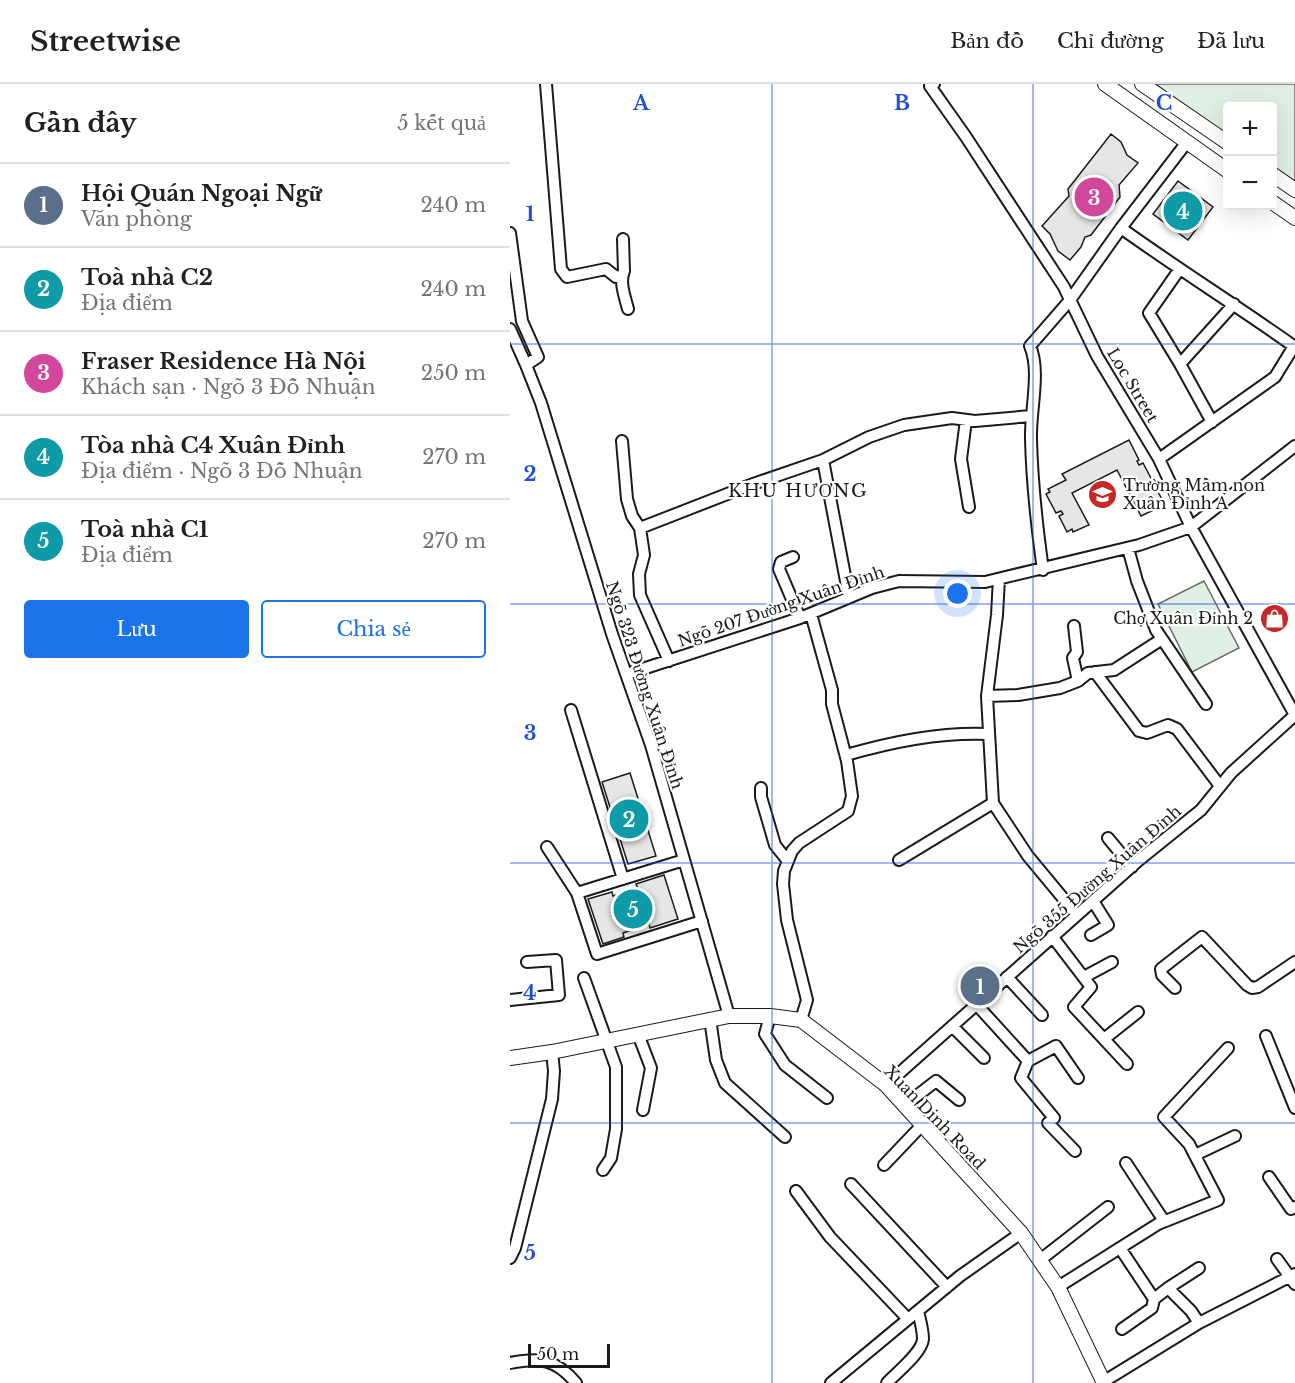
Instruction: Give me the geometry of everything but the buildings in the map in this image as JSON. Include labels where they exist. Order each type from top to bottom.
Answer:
[{"type":"street","points":[[546,84],[561,269],[569,277],[606,269],[616,277],[622,276]]},
{"type":"street","points":[[1105,84],[1223,168]]},
{"type":"street","points":[[1130,102],[1142,84],[1223,140]]},
{"type":"street","name":"Loc Street","points":[[927,86],[973,147],[1064,287],[1097,356],[1159,459],[1191,527],[1295,715]]},
{"type":"street","points":[[1043,570],[1037,528],[1031,416],[1035,370],[1030,346],[1070,300],[1121,228],[1187,142]]},
{"type":"street","points":[[1277,177],[1295,190]]},
{"type":"street","points":[[1277,205],[1295,218]]},
{"type":"street","points":[[1121,228],[1294,347],[1275,377],[1159,459]]},
{"type":"street","points":[[510,233],[522,321],[538,357],[526,365]]},
{"type":"street","points":[[623,240],[624,271],[622,276],[628,309]]},
{"type":"street","points":[[1179,270],[1149,314],[1212,422]]},
{"type":"street","points":[[1180,364],[1234,304]]},
{"type":"street","name":"Ngõ 323 Đường Xuân Đỉnh","points":[[510,329],[541,403],[609,623],[651,745],[729,1016]]},
{"type":"street","points":[[640,528],[823,460],[869,437],[904,425],[952,418],[975,421],[1031,416]]},
{"type":"street","points":[[966,420],[961,459],[969,507]]},
{"type":"street","points":[[622,441],[627,499],[632,516],[640,528],[644,555],[639,574],[640,595],[669,661]]},
{"type":"street","name":"Ngõ 207 Đường Xuân Đỉnh","points":[[627,674],[805,616],[872,588],[899,581],[985,582],[1128,548],[1191,527],[1295,446]]},
{"type":"street","points":[[823,460],[849,597]]},
{"type":"street","points":[[1128,548],[1137,581],[1156,630],[1206,704]]},
{"type":"street","points":[[510,1058],[552,1052],[729,1016],[770,1016],[801,1020],[807,1000],[787,920],[783,884],[787,860],[800,843],[844,814],[850,807],[851,790],[846,755],[832,704],[832,690],[805,616],[779,569],[781,562],[793,557]]},
{"type":"street","points":[[999,579],[998,615],[987,696],[993,803],[1028,856],[1077,915]]},
{"type":"street","points":[[1074,626],[1077,652],[1073,658],[1078,681]]},
{"type":"street","points":[[987,696],[1018,695],[1060,688],[1078,681],[1088,673],[1114,670],[1162,639]]},
{"type":"street","points":[[1095,672],[1139,731],[1147,733],[1168,725],[1177,729],[1220,786]]},
{"type":"street","points":[[571,710],[623,879]]},
{"type":"street","name":"Ngõ 355 Đường Xuân Đỉnh","points":[[886,1085],[1131,867],[1201,810],[1231,772],[1295,715]]},
{"type":"street","points":[[846,755],[913,739],[962,733],[988,734]]},
{"type":"street","points":[[761,788],[775,845],[787,860]]},
{"type":"street","points":[[899,860],[993,803]]},
{"type":"street","points":[[1108,838],[1131,867]]},
{"type":"street","points":[[547,847],[578,893],[597,954],[702,921]]},
{"type":"street","points":[[578,893],[684,860]]},
{"type":"street","points":[[1091,935],[1108,925],[1093,901]]},
{"type":"street","points":[[1052,936],[1091,987],[1074,1007],[1127,1064]]},
{"type":"street","points":[[1175,988],[1162,975],[1161,969],[1202,937],[1250,988],[1258,987],[1295,962]]},
{"type":"street","points":[[510,1000],[559,995],[556,960],[527,962]]},
{"type":"street","points":[[1084,977],[1112,962]]},
{"type":"street","points":[[1007,977],[1042,1015]]},
{"type":"street","points":[[584,978],[616,1067],[616,1129],[611,1158],[603,1170]]},
{"type":"street","points":[[976,1004],[1028,1061]]},
{"type":"street","points":[[1104,1039],[1138,1012]]},
{"type":"street","points":[[770,1016],[765,1034],[785,1065],[827,1098]]},
{"type":"street","points":[[710,1019],[717,1060],[725,1083],[785,1137]]},
{"type":"street","name":"Xuan Dinh Road","points":[[801,1020],[886,1085],[1021,1233],[1059,1287],[1104,1383]]},
{"type":"street","points":[[952,1026],[984,1058]]},
{"type":"street","points":[[638,1034],[651,1068],[643,1110]]},
{"type":"street","points":[[1266,1036],[1295,1108]]},
{"type":"street","points":[[1074,1151],[1048,1122],[1054,1118],[1021,1078],[1028,1061],[1056,1046],[1078,1078]]},
{"type":"street","points":[[1059,1287],[1164,1221],[1218,1200],[1189,1144],[1164,1117],[1228,1048]]},
{"type":"street","points":[[510,1258],[514,1231],[552,1099],[554,1071],[552,1052]]},
{"type":"street","points":[[905,1106],[936,1081],[959,1100]]},
{"type":"street","points":[[884,1165],[922,1124]]},
{"type":"street","points":[[1195,1155],[1235,1136]]},
{"type":"street","points":[[1126,1163],[1164,1221]]},
{"type":"street","points":[[1269,1177],[1291,1209],[1295,1207]]},
{"type":"street","points":[[851,1184],[947,1287]]},
{"type":"street","points":[[796,1191],[830,1237],[908,1319]]},
{"type":"street","points":[[1040,1260],[1108,1207]]},
{"type":"street","points":[[831,1383],[947,1287],[1021,1233]]},
{"type":"street","points":[[1120,1248],[1154,1299]]},
{"type":"street","points":[[1104,1383],[1199,1323],[1294,1278],[1277,1259]]},
{"type":"street","points":[[1122,1329],[1152,1308],[1154,1299],[1167,1288],[1199,1268]]},
{"type":"street","points":[[1167,1288],[1191,1311],[1199,1323]]},
{"type":"street","points":[[887,1383],[918,1353],[922,1346],[918,1311]]},
{"type":"street","points":[[510,1362],[548,1360],[565,1371],[576,1383]]},
{"type":"green space","points":[[1155,84],[1295,84],[1295,182],[1277,169],[1277,102],[1223,102],[1223,132]]},
{"type":"green space","points":[[1204,581],[1239,648],[1192,672],[1158,604]]},
{"type":"place","name":"Fraser Residence Hà Nội","points":[[1094,197]]},
{"type":"place","name":"Tòa nhà C4 Xuân Đỉnh","points":[[1183,211]]},
{"type":"place","name":"Trường Mầm non Xuân Đỉnh A","points":[[1102,494]]},
{"type":"place","name":"Chợ Xuân Đỉnh 2","points":[[1274,618]]},
{"type":"place","name":"Toà nhà C2","points":[[629,819]]},
{"type":"place","name":"Toà nhà C1","points":[[633,909]]},
{"type":"place","name":"Hội Quán Ngoại Ngữ","points":[[980,986]]},
{"type":"district","name":"KHU HƯƠNG","points":[[798,491]]}]
